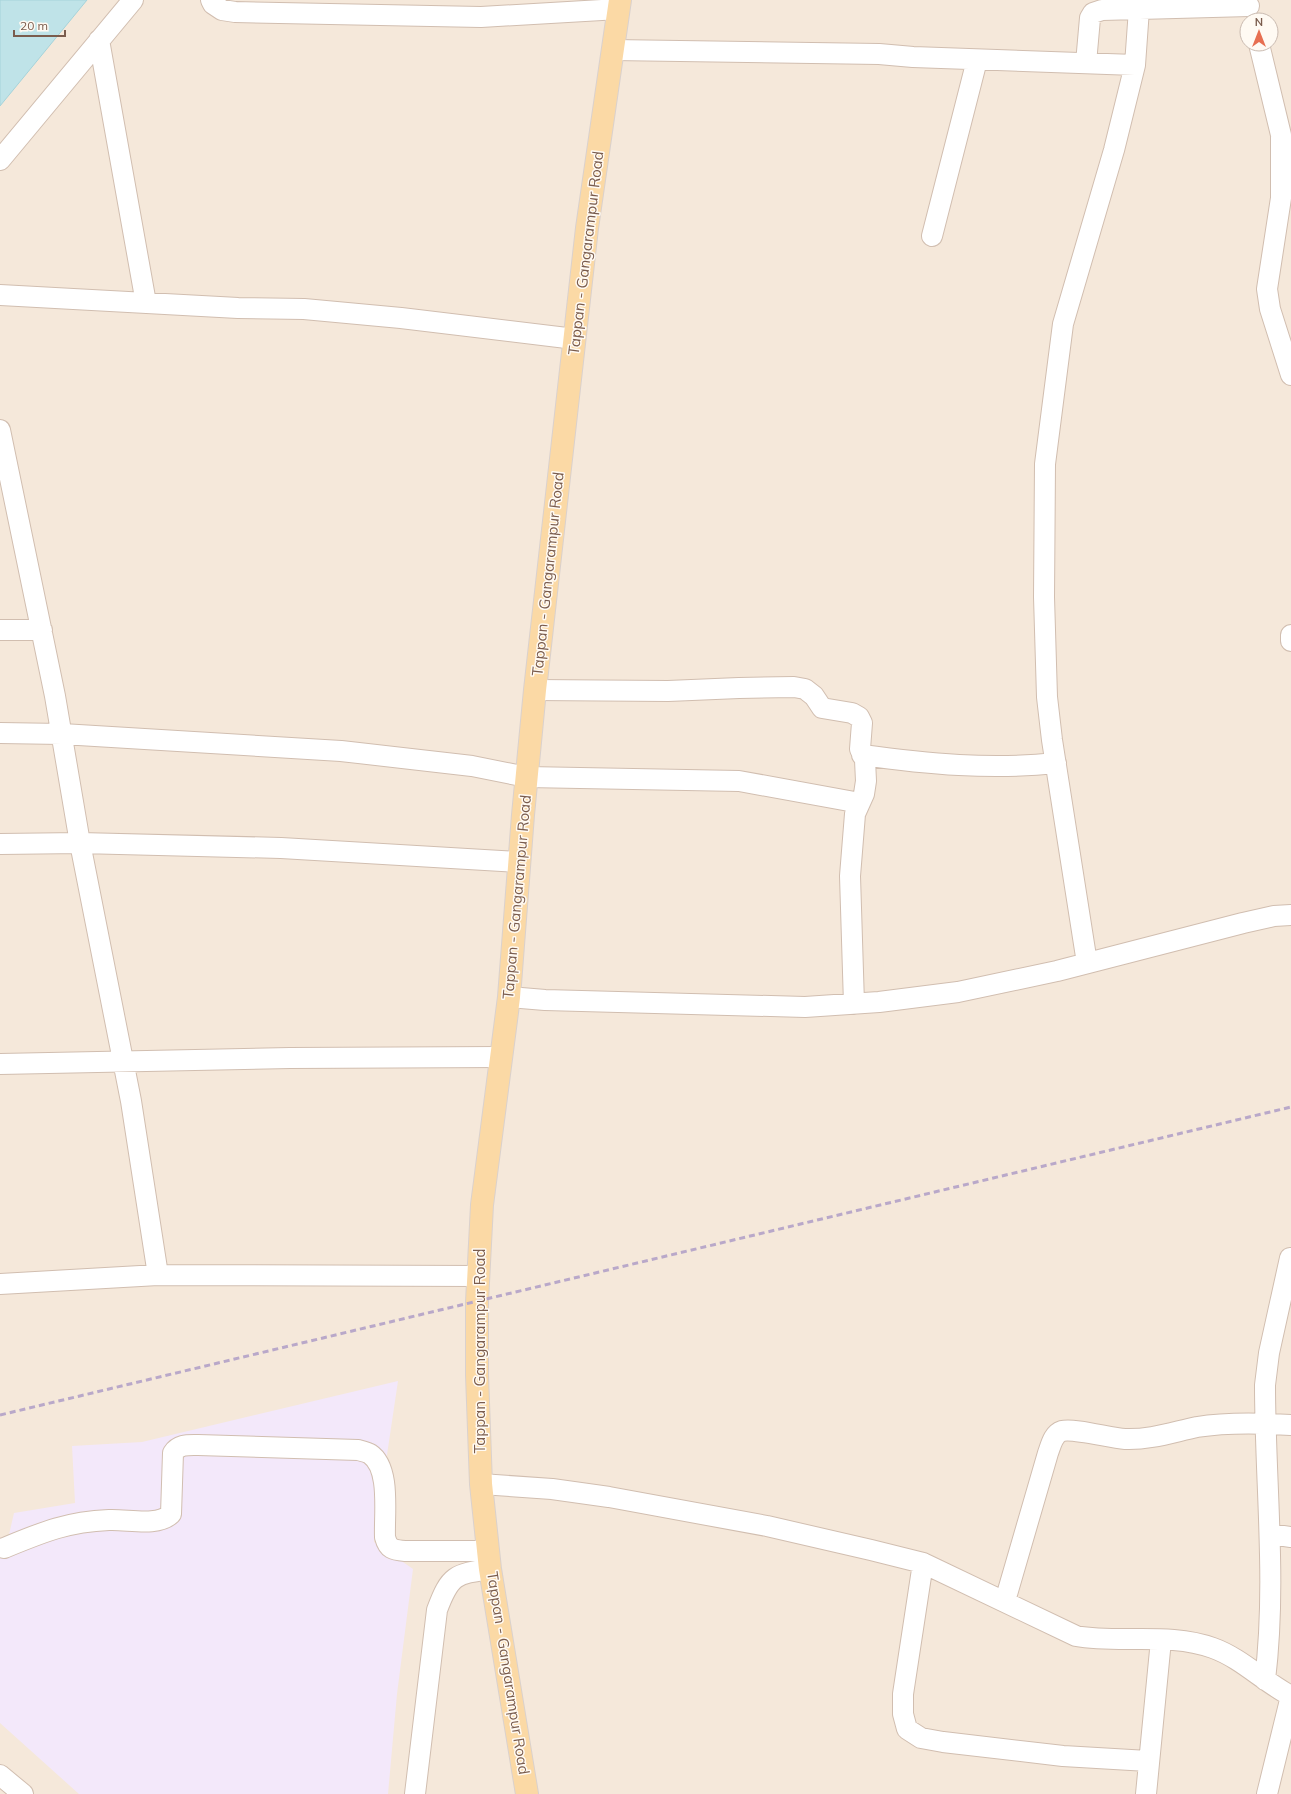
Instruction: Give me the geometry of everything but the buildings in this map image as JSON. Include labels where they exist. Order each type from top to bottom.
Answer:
[{"type":"main road","name":"Tappan - Gangarampur Road","points":[[527,1794],[489,1560],[481,1484],[477,1375],[478,1276],[482,1205],[509,997],[519,862],[535,690],[587,228],[619,5]]},
{"type":"street","points":[[0,160],[133,0]]},
{"type":"street","points":[[211,0],[213,4],[222,10],[243,12],[481,17],[619,5]]},
{"type":"street","points":[[1087,963],[1056,763],[1048,697],[1045,605],[1045,464],[1063,324],[1114,150],[1135,65],[1139,9]]},
{"type":"street","points":[[1086,63],[1090,18],[1093,13],[1102,10],[1249,9]]},
{"type":"street","points":[[100,40],[146,303]]},
{"type":"street","points":[[613,50],[879,54],[977,60],[1135,65]]},
{"type":"street","points":[[1261,52],[1281,135],[1281,198],[1267,289],[1270,309],[1291,375]]},
{"type":"street","points":[[932,236],[977,60]]},
{"type":"street","points":[[0,295],[339,312],[575,339]]},
{"type":"street","points":[[0,430],[9,514],[42,630],[62,734],[80,843],[138,1143],[158,1275]]},
{"type":"street","points":[[0,630],[42,630]]},
{"type":"street","points":[[1291,635],[1291,641]]},
{"type":"street","points":[[535,690],[668,691],[777,687],[805,689],[814,696],[822,708],[852,713],[859,717],[862,723],[860,749],[865,760],[866,781],[864,794],[855,814],[850,876],[854,1004]]},
{"type":"street","points":[[0,733],[62,734],[340,751],[472,766],[527,777],[739,781],[860,803]]},
{"type":"street","points":[[862,755],[905,761],[984,767],[1056,763]]},
{"type":"street","points":[[0,844],[80,843],[281,848],[519,862]]},
{"type":"street","points":[[509,997],[545,1000],[805,1007],[854,1004],[958,992],[1087,963],[1243,923],[1274,916],[1291,915]]},
{"type":"street","points":[[0,1064],[501,1057]]},
{"type":"street","points":[[1265,1680],[1270,1643],[1270,1534],[1265,1423],[1265,1385],[1269,1353],[1290,1258]]},
{"type":"street","points":[[0,1284],[158,1275],[478,1276]]},
{"type":"street","points":[[1005,1601],[1050,1447],[1057,1434],[1063,1431],[1076,1432],[1110,1438],[1133,1440],[1219,1424],[1265,1423],[1291,1426]]},
{"type":"street","points":[[4,1548],[51,1528],[72,1523],[112,1520],[153,1521],[166,1519],[171,1514],[172,1509],[174,1453],[177,1448],[198,1445],[358,1450],[370,1454],[379,1464],[383,1474],[386,1544],[392,1549],[404,1551],[489,1560]]},
{"type":"street","points":[[481,1484],[552,1489],[610,1497],[803,1534],[923,1563],[1076,1636],[1098,1640],[1183,1641],[1213,1648],[1232,1657],[1291,1696],[1267,1794]]},
{"type":"street","points":[[1270,1534],[1291,1537]]},
{"type":"street","points":[[415,1794],[437,1610],[443,1594],[454,1578],[489,1560]]},
{"type":"street","points":[[923,1563],[903,1694],[903,1714],[907,1729],[921,1738],[943,1742],[1063,1756],[1148,1760]]},
{"type":"street","points":[[1146,1794],[1148,1760],[1161,1640]]},
{"type":"street","points":[[0,1775],[23,1794]]},
{"type":"shaded area","points":[[0,0],[1291,0],[1291,1794],[0,1794]]},
{"type":"shaded area","points":[[398,1381],[374,1542],[413,1569],[397,1694],[388,1794],[79,1794],[0,1723],[0,1541],[8,1539],[14,1513],[75,1503],[72,1446],[142,1442]]},
{"type":"water","points":[[0,0],[87,0],[0,106]]},
{"type":"railway","points":[[0,1415],[1291,1107]]}]
